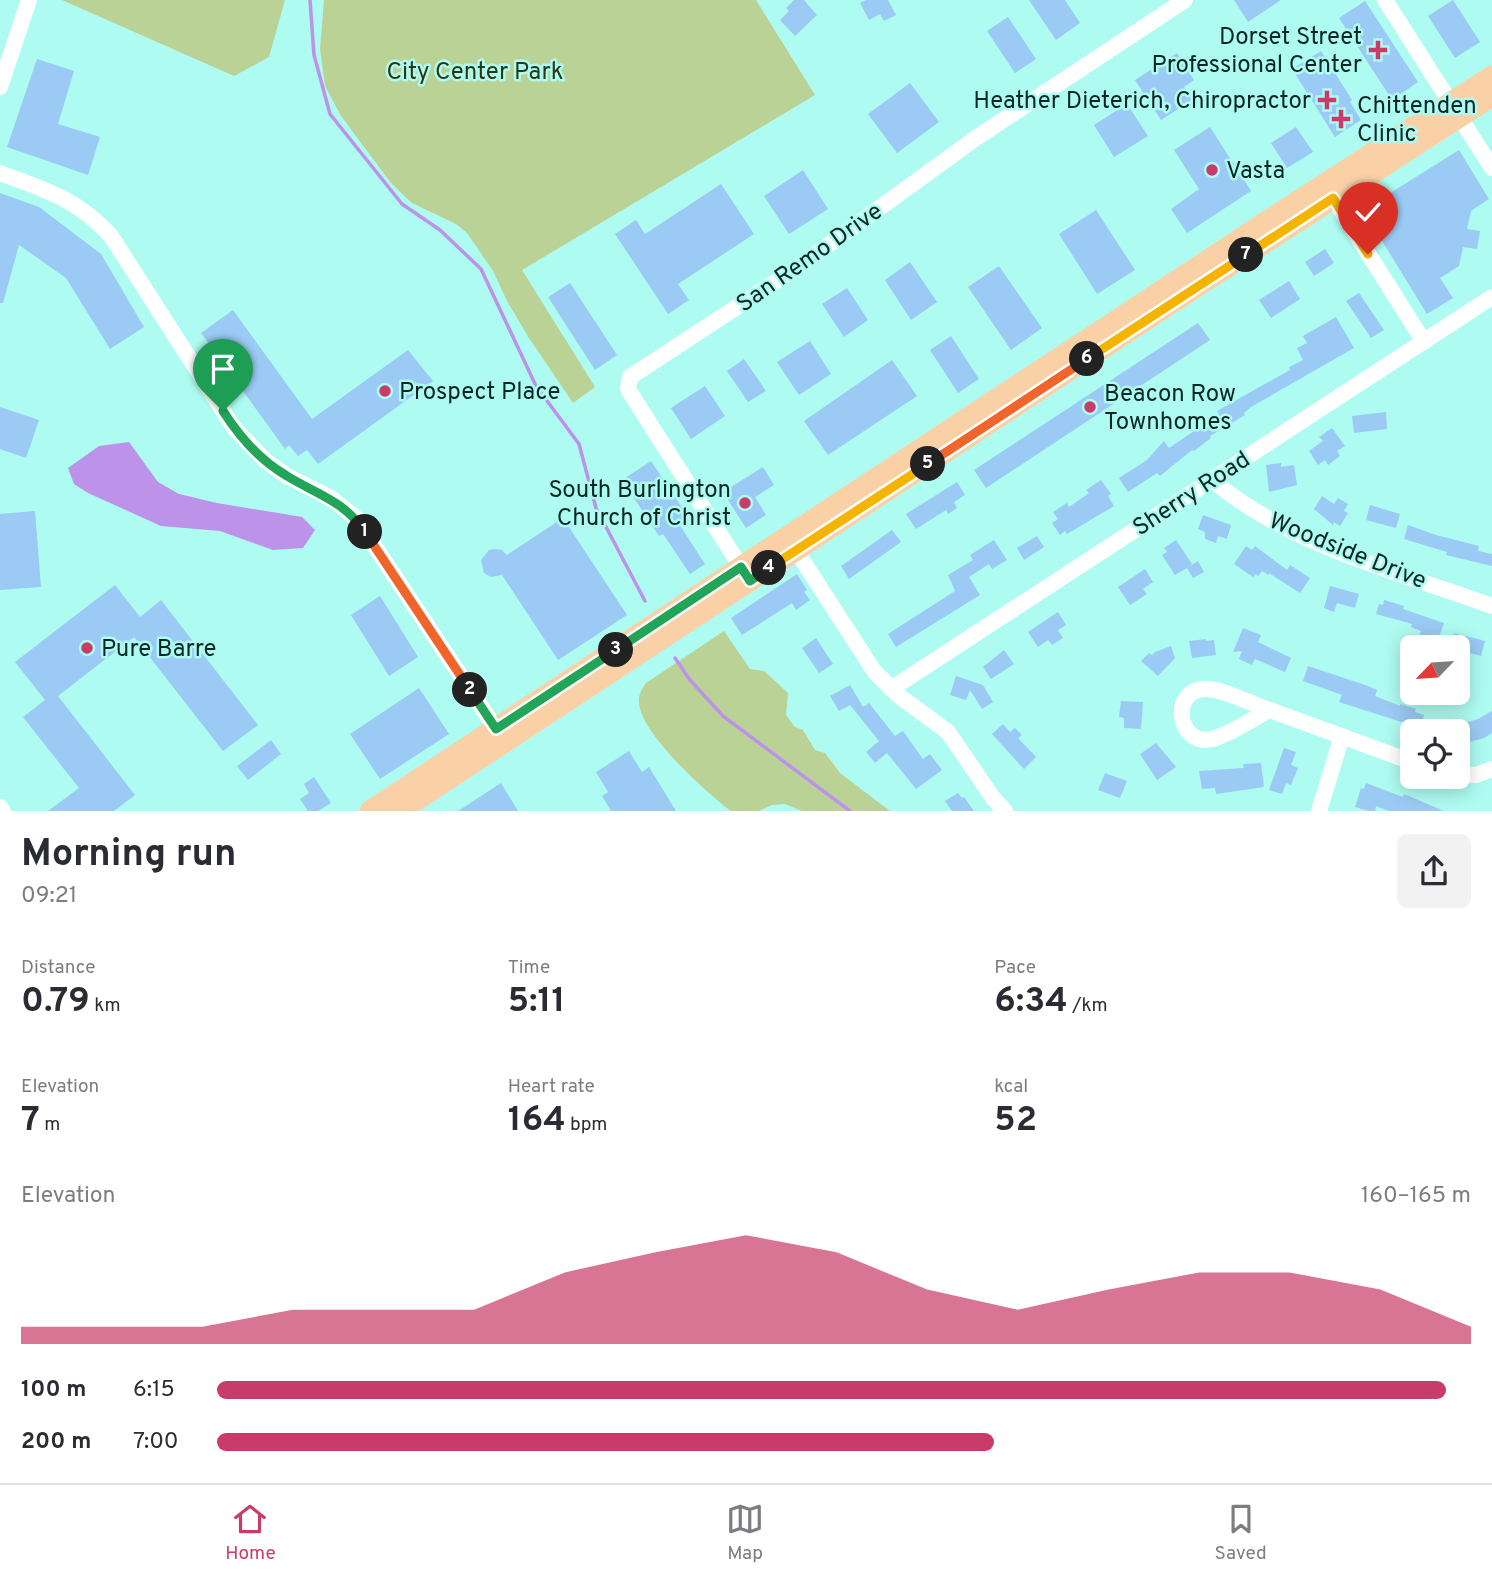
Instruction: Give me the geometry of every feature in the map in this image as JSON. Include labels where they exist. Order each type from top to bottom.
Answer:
[{"type":"main road","points":[[400,811],[501,736],[745,574],[1333,198],[1455,109],[1492,76]]},
{"type":"main road","points":[[792,544],[1455,109],[1492,96]]},
{"type":"main road","points":[[370,811],[501,736]]},
{"type":"street","points":[[0,87],[29,0]]},
{"type":"street","name":"San Remo Drive","points":[[745,574],[631,394],[628,383],[630,377],[801,265],[976,138],[1185,0]]},
{"type":"street","points":[[1385,0],[1492,168]]},
{"type":"street","points":[[0,173],[64,197],[97,220],[136,273],[234,428],[266,461],[287,476],[331,498],[356,518],[501,736]]},
{"type":"street","points":[[1333,198],[1424,342]]},
{"type":"street","name":"Sherry Road","points":[[891,689],[1492,297]]},
{"type":"street","name":"Woodside Drive","points":[[1212,480],[1246,506],[1289,530],[1492,606]]},
{"type":"street","points":[[792,544],[874,671],[891,689],[948,732],[993,798],[1005,811]]},
{"type":"street","points":[[1269,710],[1207,739],[1196,737],[1186,730],[1181,714],[1187,697],[1196,691],[1208,689],[1269,710],[1342,736],[1400,758]]},
{"type":"street","points":[[1319,811],[1342,736]]},
{"type":"street","points":[[1470,775],[1492,769]]},
{"type":"street","points":[[0,807],[3,811]]},
{"type":"green space","points":[[62,0],[285,0],[269,57],[234,76]]},
{"type":"green space","name":"City Center Park","points":[[324,0],[756,0],[815,95],[522,270],[595,387],[573,403],[529,338],[493,271],[467,233],[456,224],[412,203],[391,183],[341,116],[325,86],[320,49]]},
{"type":"green space","points":[[724,631],[750,669],[764,671],[788,693],[786,715],[795,727],[803,730],[815,750],[825,753],[840,773],[890,811],[802,811],[785,804],[772,805],[759,811],[731,811],[677,762],[643,716],[639,703],[640,695],[646,683]]},
{"type":"shaded area","points":[[129,442],[158,482],[179,494],[302,517],[315,530],[303,548],[273,550],[220,531],[161,526],[74,484],[68,468],[99,446]]},
{"type":"building","points":[[794,0],[804,0],[817,15],[795,36],[780,20],[789,11],[786,8]]},
{"type":"building","points":[[866,0],[888,0],[896,15],[884,21],[880,14],[869,20],[860,3]]},
{"type":"building","points":[[1029,0],[1065,0],[1080,23],[1056,40]]},
{"type":"building","points":[[1234,0],[1281,0],[1248,22]]},
{"type":"building","points":[[1453,0],[1480,42],[1455,58],[1428,16]]},
{"type":"building","name":"Dorset Street Professional Center","points":[[1365,1],[1418,82],[1392,100],[1339,18]]},
{"type":"building","points":[[1008,17],[1036,59],[1015,73],[987,31]]},
{"type":"building","name":"Dorset Street Professional Center","points":[[1321,51],[1352,100],[1350,102],[1361,120],[1335,137],[1292,69]]},
{"type":"building","points":[[1177,53],[1194,80],[1184,87],[1192,100],[1161,120],[1135,80]]},
{"type":"building","points":[[37,59],[74,71],[58,124],[100,137],[88,175],[7,147]]},
{"type":"building","points":[[910,83],[939,122],[897,153],[868,114]]},
{"type":"building","points":[[1127,104],[1148,136],[1114,157],[1094,125]]},
{"type":"building","name":"Vasta","points":[[1210,127],[1251,191],[1187,233],[1171,209],[1199,189],[1174,150]]},
{"type":"building","points":[[1296,127],[1313,152],[1287,168],[1271,143]]},
{"type":"building","points":[[1459,150],[1489,199],[1471,211],[1467,229],[1480,231],[1477,249],[1463,247],[1459,266],[1440,278],[1453,298],[1427,314],[1363,210]]},
{"type":"building","points":[[803,170],[828,209],[789,234],[764,196]]},
{"type":"building","points":[[721,184],[754,234],[678,284],[689,300],[668,314],[615,234],[636,220],[645,234]]},
{"type":"building","points":[[0,193],[39,207],[101,254],[144,327],[110,349],[66,278],[19,245],[3,303],[0,303]]},
{"type":"building","points":[[1096,210],[1135,270],[1097,294],[1059,234]]},
{"type":"building","points":[[1325,249],[1334,263],[1314,276],[1305,262]]},
{"type":"building","points":[[910,262],[937,302],[911,320],[885,280]]},
{"type":"building","points":[[999,266],[1042,328],[1011,350],[968,287]]},
{"type":"building","points":[[1289,281],[1300,299],[1271,318],[1259,300]]},
{"type":"building","points":[[570,283],[617,355],[595,370],[548,297]]},
{"type":"building","points":[[847,288],[868,320],[844,337],[822,304]]},
{"type":"building","points":[[1359,293],[1384,330],[1371,338],[1346,301]]},
{"type":"building","name":"Prospect Place","points":[[233,310],[312,419],[408,350],[433,381],[318,464],[307,450],[298,456],[289,445],[285,449],[201,333]]},
{"type":"building","points":[[1336,317],[1354,348],[1251,407],[1245,415],[1210,436],[1211,438],[1160,476],[1157,473],[1128,492],[1119,478],[1147,460],[1164,441],[1169,448],[1219,414],[1217,411],[1290,370],[1289,367],[1303,360],[1297,348],[1307,343],[1303,336]]},
{"type":"building","points":[[1198,323],[1210,340],[986,488],[974,470]]},
{"type":"building","points":[[951,336],[979,379],[958,393],[930,350]]},
{"type":"building","points":[[810,341],[831,374],[799,395],[777,362]]},
{"type":"building","points":[[744,359],[766,391],[748,402],[727,371]]},
{"type":"building","points":[[892,360],[917,396],[828,455],[804,421]]},
{"type":"building","points":[[705,386],[725,416],[691,439],[671,408]]},
{"type":"building","points":[[0,407],[39,420],[26,458],[0,449]]},
{"type":"building","points":[[1386,412],[1387,429],[1354,433],[1352,416]]},
{"type":"building","points":[[1332,428],[1345,446],[1337,451],[1340,456],[1328,465],[1325,460],[1318,465],[1309,451],[1323,441],[1319,437]]},
{"type":"building","points":[[651,461],[689,518],[679,524],[705,564],[690,574],[663,534],[659,536],[622,480]]},
{"type":"building","points":[[1281,463],[1281,467],[1294,465],[1297,485],[1269,492],[1266,465]]},
{"type":"building","name":"South Burlington Church of Christ","points":[[763,467],[774,485],[755,497],[766,515],[746,528],[723,492]]},
{"type":"building","points":[[1101,480],[1111,494],[1108,496],[1114,506],[1067,534],[1065,531],[1060,535],[1052,523],[1058,519],[1053,512],[1067,503],[1069,507],[1089,493],[1086,490]]},
{"type":"building","points":[[957,482],[965,495],[954,502],[957,508],[948,514],[946,510],[916,529],[906,514]]},
{"type":"building","points":[[1322,496],[1334,504],[1338,498],[1348,504],[1344,511],[1348,513],[1340,526],[1334,522],[1333,525],[1314,509]]},
{"type":"building","points":[[1370,505],[1400,514],[1396,528],[1366,520]]},
{"type":"building","points":[[35,511],[41,587],[0,590],[0,514]]},
{"type":"building","points":[[1203,515],[1231,525],[1227,539],[1218,536],[1216,543],[1205,539],[1205,532],[1198,529]]},
{"type":"building","points":[[563,518],[627,615],[558,660],[502,575],[491,577],[484,573],[481,560],[489,550],[502,550],[507,555]]},
{"type":"building","points":[[1408,525],[1479,546],[1478,551],[1492,554],[1492,566],[1446,555],[1447,552],[1404,539]]},
{"type":"building","points":[[892,530],[901,542],[849,579],[841,566]]},
{"type":"building","points":[[1037,536],[1044,547],[1024,560],[1017,548]]},
{"type":"building","points":[[994,540],[1007,560],[992,569],[989,564],[969,577],[980,595],[896,647],[888,634],[955,591],[948,575],[973,560],[970,555]]},
{"type":"building","points":[[1176,540],[1192,564],[1190,566],[1198,561],[1204,572],[1193,578],[1187,568],[1175,575],[1162,555],[1167,552],[1164,548]]},
{"type":"building","points":[[1246,546],[1252,550],[1255,546],[1287,570],[1290,565],[1310,578],[1300,593],[1269,573],[1268,575],[1262,571],[1253,577],[1234,564]]},
{"type":"building","points":[[1145,569],[1153,582],[1143,589],[1147,594],[1130,605],[1118,587]]},
{"type":"building","points":[[797,574],[810,600],[796,610],[792,603],[742,635],[731,618]]},
{"type":"building","points":[[115,585],[140,617],[161,600],[258,725],[223,751],[134,637],[58,696],[135,795],[114,811],[48,811],[79,788],[23,717],[45,700],[15,662]]},
{"type":"building","points":[[1330,586],[1359,594],[1355,608],[1337,603],[1334,612],[1324,608]]},
{"type":"building","points":[[380,596],[418,657],[389,676],[351,615]]},
{"type":"building","points":[[1384,600],[1444,623],[1440,635],[1419,635],[1421,631],[1411,627],[1412,624],[1376,614],[1379,604],[1383,605]]},
{"type":"building","points":[[1058,612],[1066,625],[1058,630],[1063,638],[1052,645],[1048,640],[1038,647],[1028,632]]},
{"type":"building","points":[[1243,628],[1261,635],[1258,642],[1291,658],[1285,672],[1255,659],[1252,665],[1239,659],[1242,651],[1233,652]]},
{"type":"building","points":[[1470,637],[1485,641],[1481,656],[1470,653]]},
{"type":"building","points":[[816,638],[833,664],[819,673],[802,648]]},
{"type":"building","points":[[1214,640],[1216,655],[1192,658],[1189,641]]},
{"type":"building","points":[[1171,646],[1175,658],[1158,676],[1141,661],[1149,653],[1152,655]]},
{"type":"building","points":[[1004,650],[1014,664],[991,679],[983,667]]},
{"type":"building","points":[[1308,666],[1368,686],[1377,690],[1375,696],[1416,709],[1415,712],[1424,715],[1423,719],[1400,719],[1400,722],[1339,702],[1342,695],[1303,681]]},
{"type":"building","points":[[956,676],[983,685],[993,702],[982,709],[970,690],[966,700],[950,695]]},
{"type":"building","points":[[850,685],[863,707],[869,703],[895,736],[903,731],[923,759],[930,754],[942,770],[916,789],[887,753],[875,763],[866,752],[879,741],[850,705],[839,711],[830,696]]},
{"type":"building","points":[[419,688],[449,734],[380,779],[350,734]]},
{"type":"building","points":[[1121,701],[1143,702],[1141,729],[1124,728],[1124,718],[1119,717]]},
{"type":"building","points":[[1492,711],[1492,733],[1470,742],[1470,721]]},
{"type":"building","points":[[1003,724],[1010,732],[1015,728],[1022,735],[1018,738],[1036,757],[1024,769],[992,734]]},
{"type":"building","points":[[271,740],[281,754],[248,780],[237,766]]},
{"type":"building","points":[[1156,743],[1176,767],[1157,780],[1140,754]]},
{"type":"building","points":[[1284,748],[1296,752],[1291,765],[1298,768],[1291,785],[1286,783],[1282,794],[1269,790]]},
{"type":"building","points":[[629,751],[642,772],[649,767],[676,811],[611,811],[602,796],[608,792],[596,772]]},
{"type":"building","points":[[1261,763],[1264,787],[1216,794],[1215,788],[1202,789],[1199,771],[1244,768],[1243,764]]},
{"type":"building","points":[[1105,773],[1127,781],[1120,798],[1098,790]]},
{"type":"building","points":[[314,777],[331,803],[318,811],[308,811],[300,799],[309,793],[304,784]]},
{"type":"building","points":[[501,783],[518,811],[458,811]]},
{"type":"building","points":[[1366,783],[1403,797],[1404,794],[1444,811],[1389,811],[1376,806],[1375,811],[1369,811],[1355,807],[1361,788],[1364,789]]},
{"type":"building","points":[[958,793],[974,811],[952,811],[945,801]]},
{"type":"waterway","points":[[310,0],[314,55],[330,114],[402,204],[440,230],[481,269],[536,386],[579,444],[596,508],[645,601]]},
{"type":"waterway","points":[[675,658],[690,680],[723,716],[850,811]]},
{"type":"place","name":"Dorset Street Professional Center","points":[[1378,50]]},
{"type":"place","name":"Heather Dieterich, Chiropractor","points":[[1327,100]]},
{"type":"place","name":"Chittenden Clinic","points":[[1341,119]]},
{"type":"place","name":"Vasta","points":[[1212,170]]},
{"type":"place","name":"Prospect Place","points":[[385,391]]},
{"type":"place","name":"Beacon Row Townhomes","points":[[1090,407]]},
{"type":"place","name":"South Burlington Church of Christ","points":[[745,503]]},
{"type":"place","name":"Pure Barre","points":[[87,648]]},
{"type":"route","points":[[223,411],[246,442],[266,461],[287,476],[331,498],[356,518],[496,729],[741,567],[750,581],[1333,198],[1368,254]]}]
